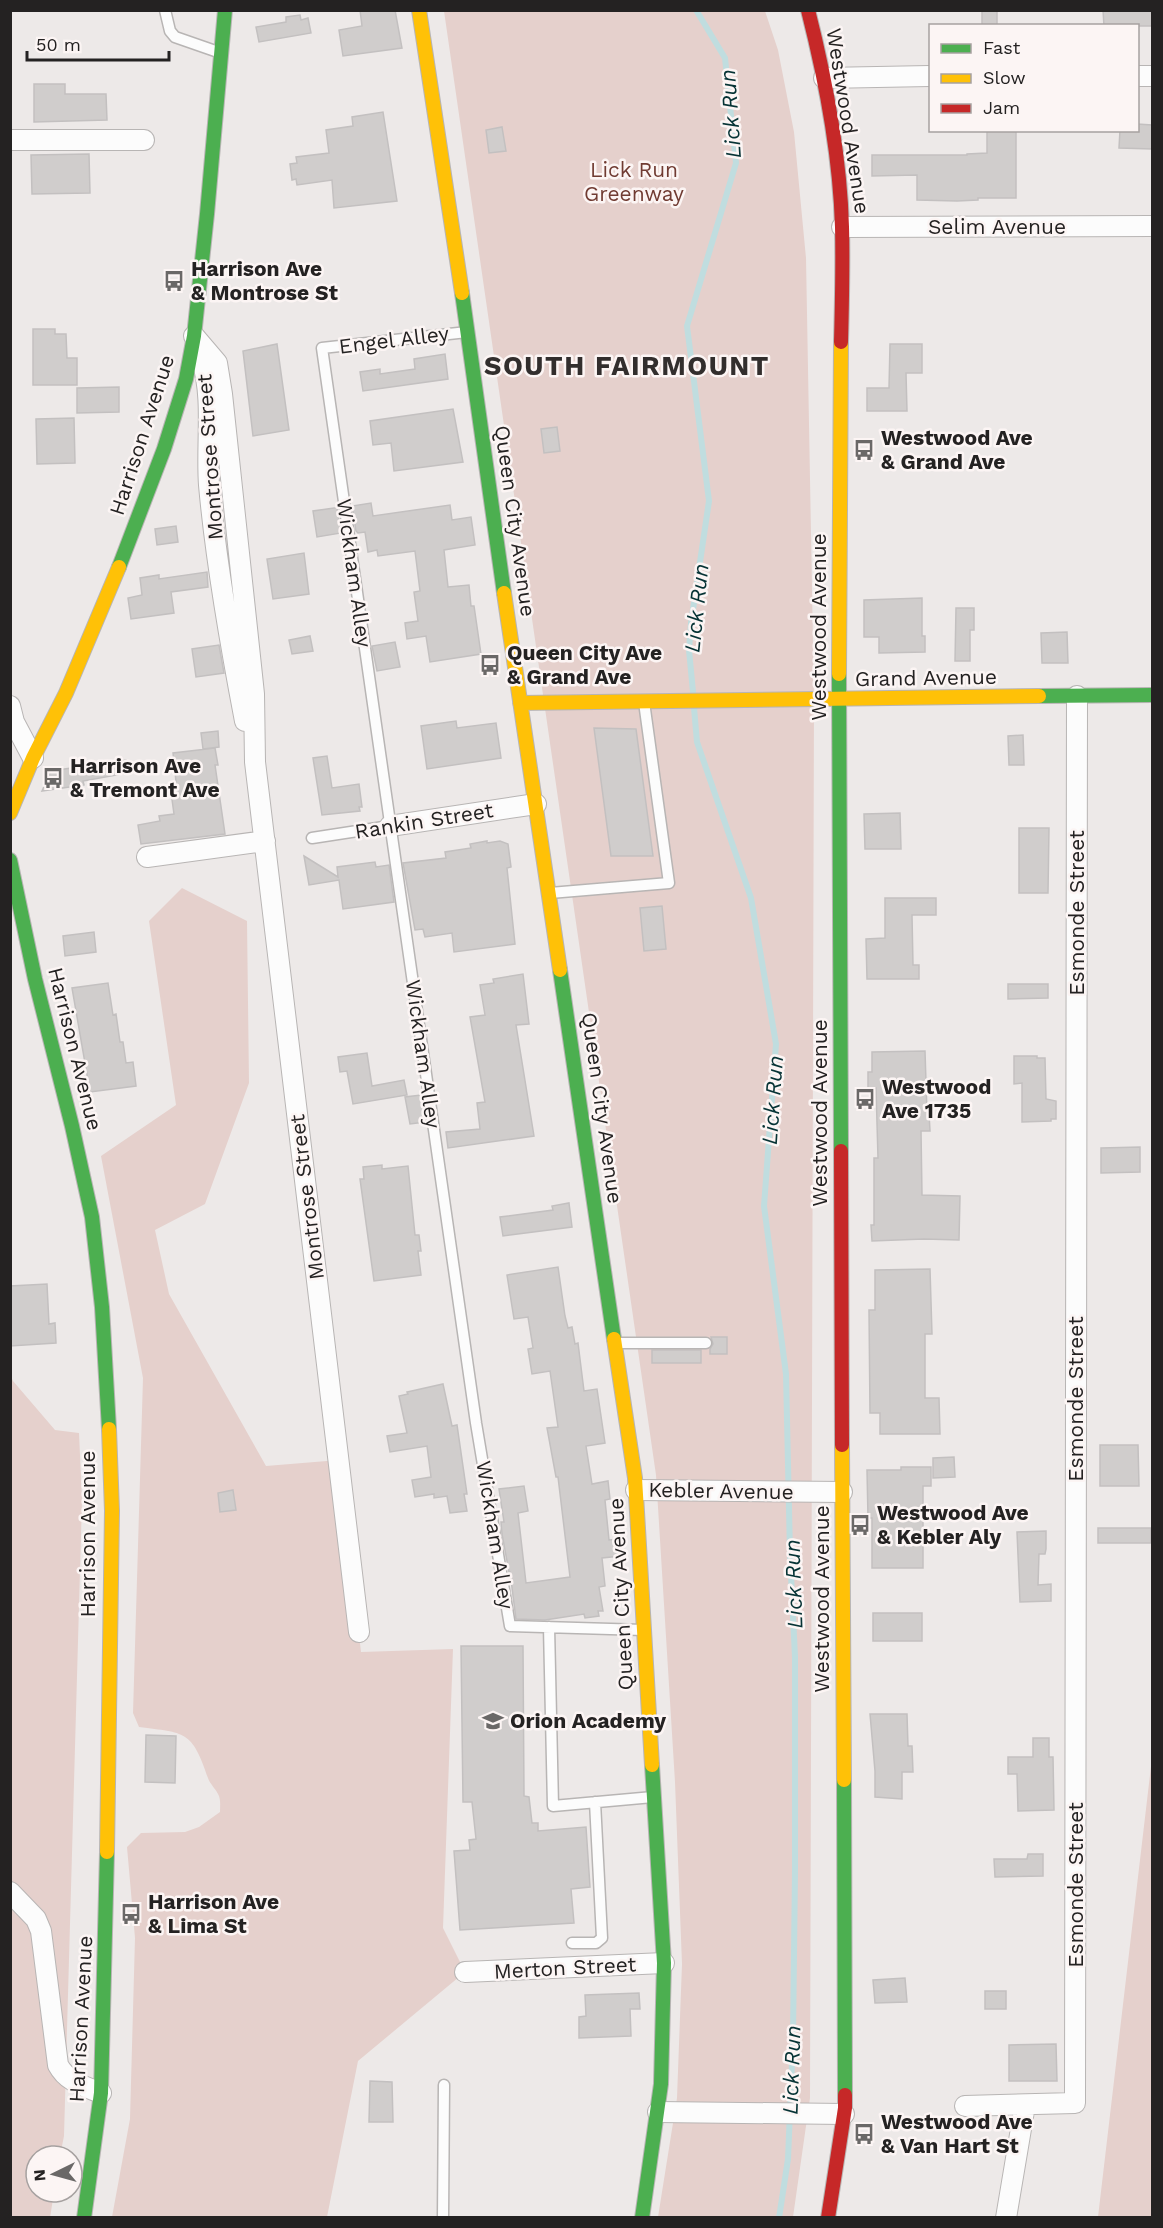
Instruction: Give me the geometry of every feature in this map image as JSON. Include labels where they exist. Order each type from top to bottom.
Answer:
[{"type":"main road","name":"Harrison Avenue","points":[[10,813],[33,758],[66,693],[129,542],[164,449],[186,379],[194,336],[225,10]]},
{"type":"main road","name":"Queen City Avenue","points":[[419,10],[636,1490],[664,1964],[663,2055],[658,2112],[642,2217]]},
{"type":"main road","name":"Westwood Avenue","points":[[808,10],[824,78],[839,184],[842,227],[839,700],[844,2114],[828,2217]]},
{"type":"main road","name":"Grand Avenue","points":[[520,703],[1152,695]]},
{"type":"main road","name":"Harrison Avenue","points":[[10,860],[35,979],[92,1217],[102,1307],[112,1511],[107,1888],[101,2092],[84,2217]]},
{"type":"street","points":[[824,78],[929,76]]},
{"type":"street","points":[[10,141],[144,140]]},
{"type":"street","name":"Selim Avenue","points":[[842,227],[1152,226]]},
{"type":"street","name":"Montrose Street","points":[[194,336],[217,363],[222,394],[254,694],[255,762],[359,1632]]},
{"type":"street","name":"Esmonde Street","points":[[1025,2104],[1075,2103],[1077,696]]},
{"type":"street","points":[[10,706],[14,722],[33,758]]},
{"type":"street","name":"Rankin Street","points":[[390,826],[536,804]]},
{"type":"street","points":[[147,857],[265,841]]},
{"type":"street","name":"Kebler Avenue","points":[[636,1490],[843,1492]]},
{"type":"street","points":[[10,1892],[36,1919],[41,1931],[58,2065],[63,2074],[71,2080],[101,2092]]},
{"type":"street","name":"Merton Street","points":[[465,1972],[664,1964]]},
{"type":"street","points":[[965,2106],[1025,2104],[1006,2217]]},
{"type":"street","points":[[658,2112],[844,2114]]},
{"type":"lane","points":[[165,10],[170,31],[175,37],[221,54]]},
{"type":"lane","name":"Engel Alley","points":[[322,348],[467,332]]},
{"type":"lane","name":"Wickham Alley","points":[[322,348],[476,1423],[510,1626],[644,1630]]},
{"type":"lane","points":[[549,893],[669,883],[644,702]]},
{"type":"lane","name":"Rankin Street","points":[[312,838],[390,826]]},
{"type":"lane","points":[[615,1343],[706,1343]]},
{"type":"lane","points":[[549,1627],[553,1806],[654,1797]]},
{"type":"lane","points":[[572,1943],[596,1943],[602,1938],[595,1802]]},
{"type":"lane","points":[[443,2217],[444,2085]]},
{"type":"green space","name":"Lick Run Greenway","points":[[444,11],[765,11],[778,50],[794,132],[806,258],[814,699],[810,2098],[793,2217],[658,2217],[677,2098],[682,1964],[675,1782],[656,1475]]},
{"type":"green space","points":[[182,888],[247,921],[249,1083],[205,1204],[155,1230],[169,1294],[266,1466],[339,1460],[361,1652],[453,1649],[443,1928],[465,1972],[358,2061],[327,2217],[112,2217],[130,2119],[135,1938],[127,1847],[141,1833],[185,1832],[199,1827],[220,1812],[219,1796],[191,1742],[177,1733],[139,1727],[133,1713],[143,1378],[101,1156],[176,1105],[149,921]]},
{"type":"green space","points":[[10,1374],[13,1381],[55,1430],[79,1433],[82,1500],[64,2136],[62,2144],[24,2144],[24,2204],[52,2204],[50,2218],[10,2217]]},
{"type":"green space","points":[[1152,1758],[1152,2217],[1098,2217]]},
{"type":"building","points":[[360,10],[395,10],[402,48],[343,56],[339,30],[362,26]]},
{"type":"building","points":[[982,10],[997,10],[997,24],[982,24]]},
{"type":"building","points":[[1103,10],[1152,10],[1152,26],[1104,24]]},
{"type":"building","points":[[300,15],[301,20],[308,18],[311,33],[259,42],[256,27],[286,22],[286,17]]},
{"type":"building","points":[[34,84],[65,84],[65,94],[106,94],[107,120],[34,122]]},
{"type":"building","points":[[383,112],[397,201],[334,208],[332,180],[297,185],[296,179],[292,180],[290,164],[297,163],[296,157],[329,153],[326,130],[353,126],[352,117]]},
{"type":"building","points":[[1139,124],[1152,125],[1152,149],[1119,148],[1120,132],[1139,132]]},
{"type":"building","points":[[502,127],[506,151],[489,153],[486,130]]},
{"type":"building","points":[[987,132],[1016,132],[1016,198],[978,198],[978,200],[957,201],[917,200],[917,175],[872,176],[872,155],[987,153]]},
{"type":"building","points":[[89,154],[90,193],[32,194],[31,155]]},
{"type":"building","points":[[33,329],[55,329],[55,334],[66,334],[67,358],[77,358],[77,385],[33,385]]},
{"type":"building","points":[[277,344],[289,430],[253,436],[243,351]]},
{"type":"building","points":[[890,344],[922,344],[922,373],[906,373],[907,411],[867,411],[867,388],[889,388]]},
{"type":"building","points":[[445,354],[448,379],[363,391],[360,372],[380,369],[380,374],[415,369],[414,359]]},
{"type":"building","points":[[119,387],[119,412],[77,413],[77,388]]},
{"type":"building","points":[[453,409],[463,462],[394,471],[391,443],[373,445],[370,421]]},
{"type":"building","points":[[74,418],[75,463],[37,464],[36,419]]},
{"type":"building","points":[[557,427],[560,451],[544,453],[541,429]]},
{"type":"building","points":[[371,503],[373,516],[450,505],[452,520],[471,517],[475,545],[444,550],[448,587],[469,585],[481,654],[430,662],[426,636],[407,639],[405,623],[418,621],[414,592],[420,591],[415,551],[378,556],[377,550],[368,552],[365,532],[356,531],[352,506]]},
{"type":"building","points":[[337,508],[341,533],[317,537],[313,511]]},
{"type":"building","points":[[176,526],[178,542],[157,545],[155,529]]},
{"type":"building","points":[[304,553],[309,594],[273,599],[267,559]]},
{"type":"building","points":[[207,572],[208,587],[171,592],[174,613],[131,619],[128,598],[142,595],[140,578],[159,575],[159,579]]},
{"type":"building","points":[[922,598],[922,636],[925,636],[925,652],[879,653],[879,637],[864,637],[864,600]]},
{"type":"building","points":[[956,608],[974,608],[974,630],[970,630],[970,661],[955,661]]},
{"type":"building","points":[[1067,632],[1068,663],[1042,663],[1041,633]]},
{"type":"building","points":[[310,636],[313,651],[292,654],[289,640]]},
{"type":"building","points":[[395,642],[400,667],[377,671],[372,646]]},
{"type":"building","points":[[219,645],[224,673],[196,677],[192,649]]},
{"type":"building","points":[[456,721],[457,728],[496,723],[501,758],[427,769],[421,726]]},
{"type":"building","points":[[594,728],[636,729],[653,856],[611,856]]},
{"type":"building","points":[[218,731],[219,747],[203,749],[201,733]]},
{"type":"building","points":[[1023,735],[1024,765],[1009,765],[1008,736]]},
{"type":"building","points":[[215,748],[218,765],[215,765],[225,834],[141,844],[138,825],[160,821],[159,816],[174,814],[171,792],[177,791],[173,753]]},
{"type":"building","points":[[327,756],[332,788],[359,784],[362,807],[359,807],[360,811],[322,815],[313,758]]},
{"type":"building","points":[[126,760],[128,773],[83,781],[84,785],[42,791],[51,771]]},
{"type":"building","points":[[900,813],[901,849],[865,849],[864,814]]},
{"type":"building","points":[[1019,828],[1049,828],[1048,893],[1019,893]]},
{"type":"building","points":[[487,841],[487,843],[500,841],[508,844],[511,867],[507,868],[515,944],[454,952],[452,933],[425,937],[423,929],[415,930],[403,863],[446,858],[445,852],[471,848],[470,844]]},
{"type":"building","points":[[304,856],[338,877],[337,867],[375,862],[376,867],[389,865],[394,902],[343,909],[339,880],[309,885]]},
{"type":"building","points":[[885,898],[936,898],[936,915],[912,915],[913,965],[919,965],[919,979],[867,979],[866,939],[885,938]]},
{"type":"building","points":[[662,906],[666,949],[644,951],[640,908]]},
{"type":"building","points":[[94,932],[96,952],[65,956],[63,936]]},
{"type":"building","points":[[523,974],[529,1024],[516,1025],[534,1136],[448,1148],[446,1132],[480,1129],[477,1103],[485,1102],[470,1017],[485,1015],[480,985],[494,983],[493,979]]},
{"type":"building","points":[[108,983],[120,1042],[123,1042],[126,1063],[133,1062],[136,1086],[90,1092],[72,988]]},
{"type":"building","points":[[1008,984],[1048,984],[1048,998],[1008,999]]},
{"type":"building","points":[[925,1051],[927,1113],[929,1113],[930,1131],[921,1131],[922,1195],[960,1196],[959,1240],[872,1241],[874,1158],[878,1158],[876,1088],[868,1088],[868,1072],[872,1072],[872,1052]]},
{"type":"building","points":[[367,1053],[372,1086],[404,1080],[407,1095],[353,1104],[347,1071],[340,1072],[338,1057]]},
{"type":"building","points":[[1014,1056],[1045,1058],[1046,1099],[1056,1101],[1056,1119],[1022,1122],[1022,1083],[1014,1084]]},
{"type":"building","points":[[421,1095],[425,1122],[410,1124],[405,1097]]},
{"type":"building","points":[[1140,1147],[1140,1172],[1101,1173],[1101,1148]]},
{"type":"building","points":[[382,1165],[382,1169],[408,1166],[415,1235],[419,1235],[421,1251],[418,1251],[421,1275],[374,1281],[360,1179],[364,1179],[363,1167]]},
{"type":"building","points":[[569,1203],[572,1227],[503,1236],[500,1217],[553,1210],[552,1206]]},
{"type":"building","points":[[558,1267],[568,1328],[572,1327],[575,1344],[578,1343],[584,1391],[597,1389],[605,1443],[586,1446],[592,1484],[608,1481],[610,1499],[605,1500],[609,1540],[619,1539],[621,1556],[602,1558],[605,1586],[599,1587],[603,1611],[598,1611],[599,1616],[585,1618],[584,1614],[545,1620],[516,1619],[502,1534],[501,1522],[504,1522],[499,1489],[524,1486],[528,1511],[518,1513],[526,1583],[570,1577],[558,1477],[556,1477],[547,1428],[558,1427],[550,1371],[532,1374],[528,1349],[533,1348],[528,1317],[514,1319],[507,1275]]},
{"type":"building","points":[[930,1269],[932,1334],[925,1334],[925,1398],[939,1398],[940,1434],[880,1434],[880,1413],[870,1413],[869,1310],[875,1310],[875,1270]]},
{"type":"building","points":[[47,1284],[49,1324],[55,1323],[56,1343],[10,1346],[10,1286]]},
{"type":"building","points":[[711,1337],[727,1337],[727,1354],[710,1354],[713,1344]]},
{"type":"building","points":[[652,1350],[701,1350],[701,1363],[652,1363]]},
{"type":"building","points":[[443,1384],[452,1426],[457,1425],[467,1494],[464,1494],[467,1511],[450,1513],[447,1496],[434,1498],[434,1494],[415,1497],[412,1480],[431,1477],[427,1446],[390,1452],[387,1436],[407,1433],[399,1396]]},
{"type":"building","points":[[1100,1445],[1138,1445],[1139,1486],[1100,1486]]},
{"type":"building","points":[[954,1457],[955,1477],[933,1478],[933,1458]]},
{"type":"building","points":[[901,1467],[931,1467],[931,1486],[923,1486],[923,1568],[872,1568],[872,1518],[868,1518],[867,1470],[901,1470]]},
{"type":"building","points":[[233,1490],[236,1510],[220,1512],[218,1493]]},
{"type":"building","points":[[1098,1528],[1151,1528],[1151,1543],[1098,1543]]},
{"type":"building","points":[[1046,1531],[1045,1554],[1039,1554],[1038,1585],[1051,1584],[1051,1601],[1020,1602],[1017,1532]]},
{"type":"building","points":[[873,1613],[922,1613],[922,1641],[873,1641]]},
{"type":"building","name":"Orion Academy","points":[[461,1646],[523,1646],[524,1796],[529,1797],[532,1823],[538,1823],[538,1831],[586,1827],[590,1887],[571,1889],[574,1923],[460,1930],[454,1851],[470,1850],[469,1840],[476,1839],[472,1802],[463,1802]]},
{"type":"building","points":[[870,1714],[907,1714],[908,1746],[912,1746],[913,1772],[902,1772],[902,1799],[875,1797]]},
{"type":"building","points":[[146,1735],[176,1736],[175,1783],[145,1782]]},
{"type":"building","points":[[1033,1738],[1049,1738],[1049,1757],[1053,1757],[1054,1810],[1018,1811],[1017,1774],[1008,1774],[1008,1757],[1033,1757]]},
{"type":"building","points":[[1028,1854],[1043,1854],[1043,1876],[995,1877],[994,1859],[1027,1859]]},
{"type":"building","points":[[905,1978],[907,2002],[875,2003],[873,1980]]},
{"type":"building","points":[[985,1991],[1006,1991],[1006,2009],[985,2009]]},
{"type":"building","points":[[639,1993],[640,2009],[630,2009],[631,2036],[579,2038],[579,2017],[586,2016],[585,1995]]},
{"type":"building","points":[[1056,2044],[1057,2081],[1009,2081],[1009,2045]]},
{"type":"building","points":[[370,2081],[392,2082],[393,2122],[369,2122]]},
{"type":"waterway","name":"Lick Run","points":[[693,692],[689,650],[691,623],[709,501],[687,326],[736,163],[725,58],[696,10]]},
{"type":"waterway","name":"Lick Run","points":[[694,708],[697,742],[751,898],[776,1044],[764,1206],[786,1374],[795,1657],[793,2038],[788,2159],[779,2218]]},
{"type":"traffic: fast","points":[[119,567],[164,449],[186,379],[194,336],[207,214],[225,10]]},
{"type":"traffic: fast","points":[[462,293],[504,593]]},
{"type":"traffic: fast","points":[[839,674],[841,1151]]},
{"type":"traffic: fast","points":[[1039,696],[1152,695]]},
{"type":"traffic: fast","points":[[10,860],[35,979],[92,1217],[102,1307],[109,1429]]},
{"type":"traffic: fast","points":[[560,970],[614,1339]]},
{"type":"traffic: fast","points":[[642,2218],[661,2084],[664,1963],[652,1765]]},
{"type":"traffic: fast","points":[[844,1780],[845,2095]]},
{"type":"traffic: fast","points":[[84,2218],[101,2093],[107,1852]]},
{"type":"traffic: slow","points":[[419,10],[462,293]]},
{"type":"traffic: slow","points":[[839,674],[841,342]]},
{"type":"traffic: slow","points":[[10,813],[33,758],[66,693],[119,567]]},
{"type":"traffic: slow","points":[[504,593],[560,970]]},
{"type":"traffic: slow","points":[[520,703],[1039,696]]},
{"type":"traffic: slow","points":[[614,1339],[635,1478],[652,1765]]},
{"type":"traffic: slow","points":[[107,1852],[112,1511],[109,1429]]},
{"type":"traffic: slow","points":[[842,1445],[844,1780]]},
{"type":"traffic: jam","points":[[808,10],[826,91],[841,200],[841,342]]},
{"type":"traffic: jam","points":[[841,1151],[842,1445]]},
{"type":"traffic: jam","points":[[828,2218],[845,2095]]},
{"type":"place","name":"Harrison Ave & Montrose St","points":[[174,281]]},
{"type":"place","name":"Westwood Ave & Grand Ave","points":[[864,450]]},
{"type":"place","name":"Queen City Ave & Grand Ave","points":[[490,665]]},
{"type":"place","name":"Harrison Ave & Tremont Ave","points":[[53,778]]},
{"type":"place","name":"Westwood Ave 1735","points":[[865,1099]]},
{"type":"place","name":"Westwood Ave & Kebler Aly","points":[[860,1525]]},
{"type":"place","name":"Orion Academy","points":[[493,1721]]},
{"type":"place","name":"Harrison Ave & Lima St","points":[[131,1914]]},
{"type":"place","name":"Westwood Ave & Van Hart St","points":[[864,2134]]},
{"type":"district","name":"SOUTH FAIRMOUNT","points":[[627,366]]}]
